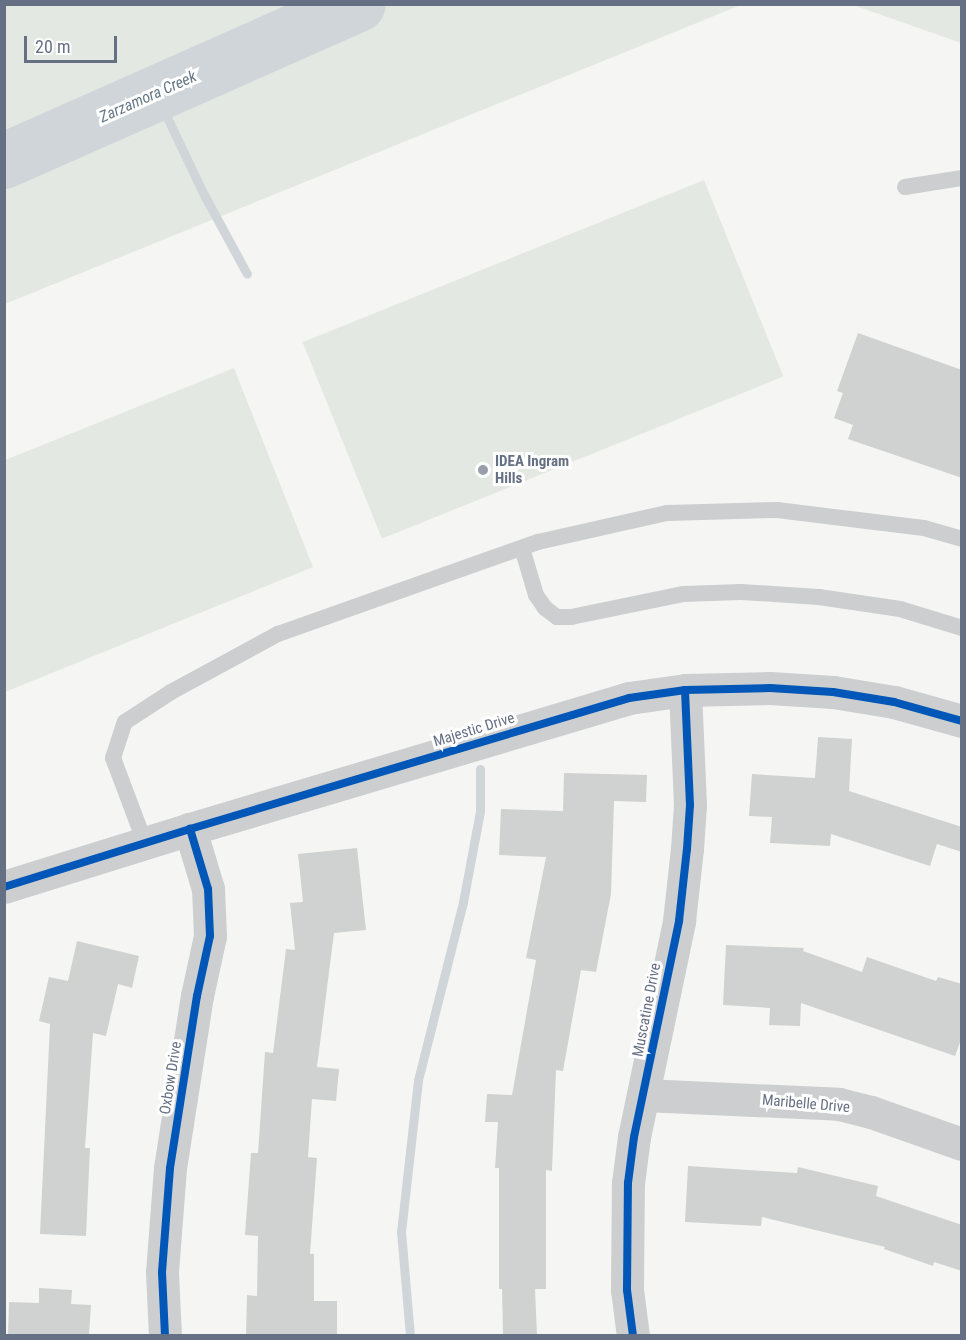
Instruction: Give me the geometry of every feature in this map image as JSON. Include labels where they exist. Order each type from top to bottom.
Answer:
[{"type":"street","name":"Majestic Drive","points":[[4,887],[629,698],[685,690],[770,688],[833,692],[894,702],[962,722]]},
{"type":"street","name":"Muscatine Drive","points":[[633,1335],[627,1290],[626,1218],[634,1137],[679,921],[690,805],[685,690]]},
{"type":"street","name":"Oxbow Drive","points":[[165,1335],[162,1272],[166,1201],[197,996],[210,936],[208,889],[190,829]]},
{"type":"street","name":"Maribelle Drive","points":[[644,1095],[839,1104],[871,1112],[962,1144]]},
{"type":"lane","points":[[905,187],[962,178]]},
{"type":"lane","points":[[145,843],[113,758],[125,722],[171,692],[278,634],[522,548],[667,513],[777,510],[924,528],[962,539]]},
{"type":"lane","points":[[522,548],[536,595],[545,608],[557,617],[571,617],[683,594],[741,592],[819,597],[900,609],[962,628]]},
{"type":"shaded area","points":[[741,5],[5,304],[4,6]]},
{"type":"shaded area","points":[[853,5],[961,5],[961,43]]},
{"type":"shaded area","points":[[704,180],[783,377],[382,539],[303,342]]},
{"type":"shaded area","points":[[234,368],[313,567],[5,692],[5,460]]},
{"type":"building","points":[[858,333],[962,370],[962,478],[848,439],[853,425],[834,418],[843,393],[837,391]]},
{"type":"building","points":[[818,737],[852,739],[849,791],[962,827],[962,852],[937,844],[930,866],[831,834],[830,846],[770,843],[772,817],[749,816],[752,774],[815,778]]},
{"type":"building","points":[[564,773],[647,775],[646,802],[614,801],[611,894],[596,972],[581,970],[563,1071],[556,1070],[552,1171],[546,1170],[546,1289],[535,1289],[537,1335],[503,1335],[502,1289],[499,1289],[499,1168],[495,1168],[498,1122],[485,1122],[487,1094],[512,1095],[536,960],[526,958],[546,857],[499,855],[501,809],[563,811]]},
{"type":"building","points":[[357,848],[366,930],[334,933],[317,1067],[339,1069],[336,1101],[312,1099],[308,1157],[317,1158],[310,1254],[314,1254],[314,1301],[337,1301],[337,1335],[246,1335],[247,1295],[257,1296],[258,1236],[245,1235],[251,1153],[258,1153],[265,1052],[273,1053],[286,949],[295,950],[290,903],[303,902],[298,854]]},
{"type":"building","points":[[77,941],[139,956],[132,988],[118,984],[106,1036],[93,1033],[85,1148],[90,1148],[86,1236],[40,1234],[50,1024],[39,1021],[49,977],[68,981]]},
{"type":"building","points":[[726,945],[804,948],[803,951],[862,972],[867,957],[936,981],[938,977],[962,984],[962,1037],[955,1056],[801,1003],[800,1026],[769,1025],[770,1008],[723,1005]]},
{"type":"building","points":[[688,1166],[797,1173],[798,1167],[878,1186],[876,1196],[962,1225],[962,1271],[934,1262],[933,1266],[884,1249],[885,1247],[762,1217],[761,1226],[685,1222]]},
{"type":"building","points":[[39,1288],[72,1290],[71,1304],[91,1305],[89,1335],[8,1335],[9,1302],[39,1303]]},
{"type":"waterway","name":"Zarzamora Creek","points":[[4,161],[358,4]]},
{"type":"waterway","points":[[156,94],[202,191],[247,274]]},
{"type":"waterway","points":[[410,1336],[401,1232],[418,1080],[463,902],[480,811],[480,769]]},
{"type":"cycle path","points":[[4,887],[629,698],[685,690],[770,688],[833,692],[894,702],[962,721]]},
{"type":"cycle path","points":[[633,1336],[627,1290],[628,1183],[634,1137],[679,921],[690,805],[685,690]]},
{"type":"cycle path","points":[[165,1336],[162,1272],[170,1168],[197,996],[210,936],[208,889],[190,829]]},
{"type":"place","name":"IDEA Ingram Hills","points":[[483,470]]}]
